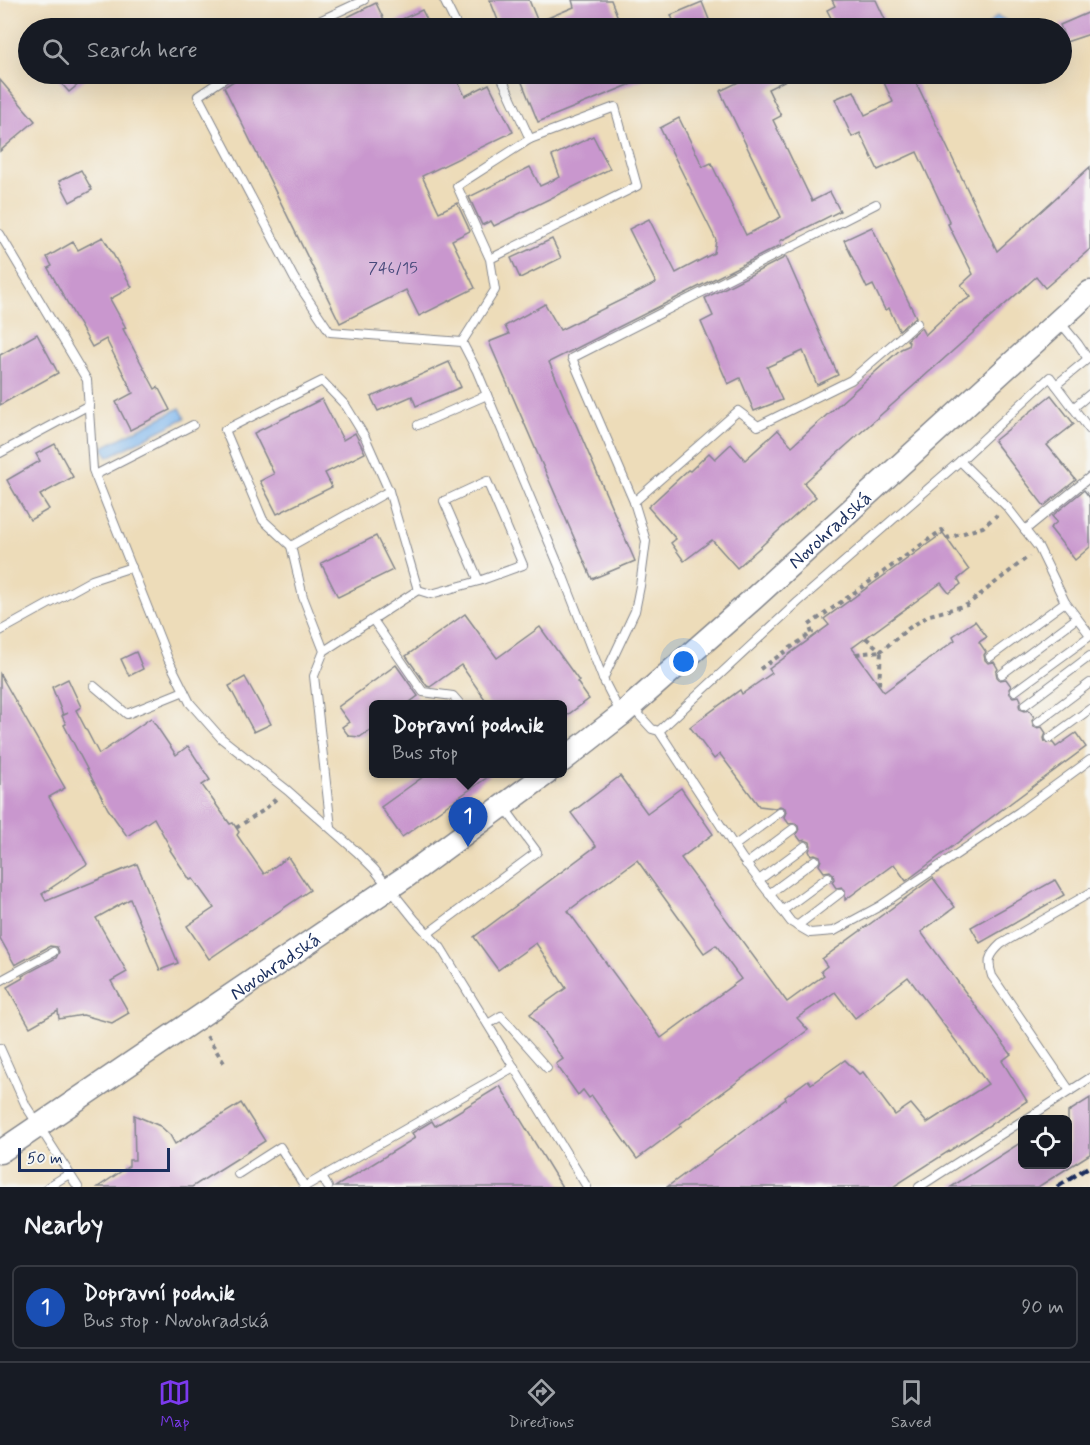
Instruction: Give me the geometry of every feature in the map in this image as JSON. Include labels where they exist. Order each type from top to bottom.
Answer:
[{"type":"main road","name":"Novohradská","points":[[567,757],[626,710],[761,591],[1090,292]]},
{"type":"main road","name":"Novohradská","points":[[0,1152],[389,888],[504,807],[541,778]]},
{"type":"lane","points":[[325,18],[364,0]]},
{"type":"lane","points":[[444,0],[453,18]]},
{"type":"lane","points":[[216,84],[198,96],[294,278],[330,332],[462,342]]},
{"type":"lane","points":[[505,84],[530,139]]},
{"type":"lane","points":[[462,342],[495,290],[490,259],[457,186],[530,139],[615,107],[637,186],[490,259]]},
{"type":"lane","points":[[603,679],[635,611],[646,541],[634,501],[572,358],[876,204]]},
{"type":"lane","points":[[0,234],[87,380],[95,475],[168,659],[190,703],[221,738],[287,789],[374,869],[441,948],[587,1187]]},
{"type":"lane","points":[[1056,385],[1089,358],[1058,321]]},
{"type":"lane","points":[[634,501],[738,411],[759,426],[851,380],[917,323]]},
{"type":"lane","points":[[462,342],[487,395],[559,566],[603,679],[626,710],[652,729],[659,731],[746,864],[791,922],[797,926],[810,933],[834,931],[871,911],[1019,812],[1090,760]]},
{"type":"lane","points":[[659,731],[798,602],[960,461],[1050,377],[1090,430]]},
{"type":"lane","points":[[324,651],[303,597],[291,546],[263,520],[225,429],[322,381],[346,406],[365,437],[389,491],[418,590]]},
{"type":"lane","points":[[1073,408],[1090,394]]},
{"type":"lane","points":[[418,425],[487,395]]},
{"type":"lane","points":[[0,453],[89,405]]},
{"type":"lane","points":[[95,475],[193,425]]},
{"type":"lane","points":[[960,461],[1007,507],[1039,548],[1065,602],[1090,635],[1015,691]]},
{"type":"lane","points":[[1025,530],[1090,477]]},
{"type":"lane","points":[[418,590],[431,594],[478,581],[523,565],[487,481],[444,501],[478,581]]},
{"type":"lane","points":[[291,546],[389,491]]},
{"type":"lane","points":[[0,631],[92,580],[132,567]]},
{"type":"lane","points":[[331,828],[314,676],[324,651],[418,590]]},
{"type":"lane","points":[[990,657],[1065,602]]},
{"type":"lane","points":[[1002,674],[1077,618]]},
{"type":"lane","points":[[373,620],[423,692],[453,696],[456,700]]},
{"type":"lane","points":[[1025,705],[1090,656]]},
{"type":"lane","points":[[1038,722],[1090,683]]},
{"type":"lane","points":[[94,686],[128,714],[184,691]]},
{"type":"lane","points":[[1050,738],[1090,709]]},
{"type":"lane","points":[[427,934],[537,852],[504,807]]},
{"type":"lane","points":[[734,846],[780,812]]},
{"type":"lane","points":[[746,864],[793,830]]},
{"type":"lane","points":[[759,880],[805,846]]},
{"type":"lane","points":[[769,894],[815,860]]},
{"type":"lane","points":[[782,911],[828,877]]},
{"type":"lane","points":[[797,926],[840,893]]},
{"type":"lane","points":[[1070,1091],[992,976],[988,965],[991,953],[1001,944],[1090,893]]},
{"type":"lane","points":[[0,981],[53,952]]},
{"type":"lane","points":[[488,1024],[501,1016],[547,1068]]},
{"type":"lane","points":[[0,1048],[26,1106],[78,1187]]},
{"type":"lane","points":[[238,1174],[280,1147],[304,1187],[514,1066]]},
{"type":"lane","points":[[1032,1115],[1090,1078]]},
{"type":"lane","points":[[919,1187],[1018,1124]]},
{"type":"lane","points":[[48,1187],[69,1173]]},
{"type":"lane","points":[[322,1177],[328,1187]]},
{"type":"path","points":[[760,669],[812,633],[809,625],[942,530],[948,538],[983,527],[1007,507]]},
{"type":"path","points":[[856,654],[881,651],[909,628],[930,615],[967,605],[1039,548]]},
{"type":"path","points":[[866,638],[881,651]]},
{"type":"path","points":[[879,685],[881,651]]},
{"type":"path","points":[[236,828],[264,810],[287,789]]},
{"type":"path","points":[[210,1041],[224,1063]]},
{"type":"water","points":[[180,408],[185,418],[108,457],[103,447]]},
{"type":"building","points":[[490,0],[529,0],[536,18],[497,18]]},
{"type":"building","points":[[572,0],[611,0],[618,18],[548,18],[574,7]]},
{"type":"building","points":[[832,0],[876,0],[884,18],[831,18],[827,10],[835,6]]},
{"type":"building","points":[[702,2],[708,18],[672,18],[671,15]]},
{"type":"building","points":[[376,3],[383,18],[345,18]]},
{"type":"building","points":[[422,10],[426,18],[404,18]]},
{"type":"building","points":[[1090,12],[1090,34],[1072,40],[1072,20]]},
{"type":"building","points":[[0,80],[35,121],[0,151]]},
{"type":"building","points":[[62,84],[79,84],[69,92]]},
{"type":"building","points":[[229,84],[459,84],[465,96],[489,84],[513,132],[422,176],[439,212],[457,203],[470,231],[452,240],[475,288],[419,316],[406,290],[340,323],[224,87]]},
{"type":"building","points":[[523,84],[631,84],[538,122]]},
{"type":"building","points":[[734,84],[778,84],[768,89],[781,116],[773,120],[812,201],[830,192],[840,211],[780,241],[781,245],[549,362],[635,561],[592,579],[489,342],[509,334],[505,326],[545,304],[560,330],[656,283],[629,229],[649,219],[676,273],[714,253],[716,240],[660,128],[679,118],[703,167],[711,163],[746,235],[781,217],[720,91]]},
{"type":"building","points":[[885,84],[917,84],[997,251],[1090,167],[1090,249],[1045,288],[1036,277],[804,483],[816,497],[737,568],[712,540],[684,561],[671,543],[676,539],[648,507],[688,470],[690,471],[709,453],[715,459],[731,444],[745,460],[778,430],[792,446],[901,349],[908,346],[907,340],[921,328],[925,335],[957,305],[971,297],[961,285],[973,274],[948,224],[950,223],[917,152],[878,170],[860,133],[852,137],[835,99],[854,91],[865,115],[893,102]]},
{"type":"building","points":[[593,136],[610,169],[494,226],[491,221],[482,225],[469,197],[530,167],[540,186],[560,177],[552,156]]},
{"type":"building","points":[[81,170],[92,190],[70,202],[59,181]]},
{"type":"building","points":[[872,227],[916,317],[899,330],[889,308],[885,310],[873,285],[867,288],[844,240]]},
{"type":"building","points":[[103,237],[132,287],[110,299],[155,389],[158,387],[170,410],[130,430],[116,402],[133,393],[106,339],[92,347],[48,268],[52,266],[47,257],[73,242],[78,250]]},
{"type":"building","points":[[552,239],[561,258],[520,278],[511,258]]},
{"type":"building","points":[[786,257],[838,375],[817,385],[803,351],[767,367],[782,400],[754,411],[740,378],[728,384],[701,322],[713,316],[705,298]]},
{"type":"building","points":[[37,334],[58,373],[0,405],[0,355]]},
{"type":"building","points":[[449,362],[461,387],[416,406],[412,396],[378,411],[371,397]]},
{"type":"building","points":[[1051,395],[1074,424],[1047,445],[1076,480],[1044,506],[994,441]]},
{"type":"building","points":[[322,399],[343,440],[355,433],[365,453],[325,473],[332,487],[277,514],[260,481],[274,474],[254,433]]},
{"type":"building","points":[[55,444],[73,477],[40,495],[49,509],[30,520],[7,480],[40,461],[36,454]]},
{"type":"building","points":[[1084,490],[1090,498],[1090,547],[1075,560],[1050,528],[1057,522],[1052,516]]},
{"type":"building","points":[[943,533],[969,570],[958,579],[961,584],[949,593],[941,583],[852,648],[884,692],[955,640],[953,636],[975,621],[987,637],[979,642],[986,652],[985,660],[988,663],[994,662],[998,669],[997,677],[1000,680],[1006,679],[1011,686],[1009,689],[1013,697],[1019,696],[1020,709],[1029,710],[1034,717],[1033,725],[1036,728],[1042,727],[1046,733],[1045,742],[1053,743],[1056,747],[1076,733],[1086,747],[906,881],[894,864],[845,900],[845,890],[842,887],[836,888],[832,882],[833,874],[830,871],[824,872],[819,865],[820,856],[811,855],[810,842],[801,841],[796,834],[799,831],[798,826],[795,823],[789,824],[784,817],[785,808],[759,806],[720,754],[714,759],[690,727],[740,690],[742,694],[772,673],[769,669],[829,625],[824,619]]},
{"type":"building","points":[[376,536],[393,570],[338,597],[321,563]]},
{"type":"building","points":[[465,614],[497,658],[540,627],[579,681],[577,682],[589,699],[567,715],[567,700],[486,700],[461,665],[430,687],[406,656]]},
{"type":"building","points":[[136,652],[143,669],[129,676],[121,659]]},
{"type":"building","points":[[396,665],[418,696],[413,700],[369,700],[369,731],[360,737],[349,736],[342,727],[349,722],[338,707]]},
{"type":"building","points":[[0,674],[65,788],[49,797],[87,864],[42,894],[46,901],[137,864],[178,963],[160,970],[130,899],[96,918],[127,972],[111,981],[129,1013],[112,1023],[83,1015],[59,1019],[58,1011],[30,1027],[7,987],[23,978],[22,976],[56,958],[59,952],[57,947],[50,946],[15,965],[0,938]]},
{"type":"building","points":[[245,677],[271,724],[254,732],[229,686]]},
{"type":"building","points":[[68,679],[81,707],[76,710],[99,754],[151,718],[176,755],[188,746],[210,780],[202,785],[230,824],[233,823],[239,832],[237,835],[264,874],[288,857],[310,890],[209,959],[187,926],[214,908],[193,879],[190,880],[170,850],[154,818],[127,836],[108,809],[64,725],[66,724],[62,716],[68,713],[63,715],[52,687]]},
{"type":"building","points":[[620,776],[647,813],[681,788],[713,834],[681,858],[787,1002],[824,975],[821,971],[827,966],[822,959],[933,878],[955,907],[921,932],[1011,1054],[1002,1061],[1027,1101],[893,1187],[667,1187],[786,1099],[785,1097],[808,1080],[811,1084],[845,1060],[859,1074],[863,1072],[895,1115],[911,1104],[927,1123],[988,1084],[908,977],[855,1018],[835,992],[797,1018],[808,1030],[680,1124],[681,1126],[637,1159],[592,1096],[589,1098],[583,1090],[578,1095],[556,1064],[563,1059],[530,1014],[566,988],[536,943],[498,970],[474,937],[596,846],[571,813]],"holes":[[[637,860],[704,953],[716,945],[741,979],[661,1038],[568,911]]]},
{"type":"building","points":[[421,778],[486,778],[402,837],[381,807]]},
{"type":"building","points":[[1055,880],[1064,895],[980,943],[971,927]]},
{"type":"building","points":[[500,1086],[562,1187],[335,1187],[415,1138],[412,1133],[432,1121],[435,1126]]},
{"type":"building","points":[[1090,1098],[1090,1154],[1072,1165],[1072,1115],[1068,1115],[1068,1112]]},
{"type":"building","points":[[241,1103],[265,1141],[192,1187],[98,1187],[129,1166],[129,1160],[135,1160],[134,1115],[160,1126],[170,1135],[175,1144]]},
{"type":"building","points":[[1018,1144],[1018,1169],[1066,1169],[1038,1187],[951,1187]]},
{"type":"railway","points":[[1057,1187],[1090,1166]]},
{"type":"place","name":"Dopravní podnik","points":[[468,847]]}]
